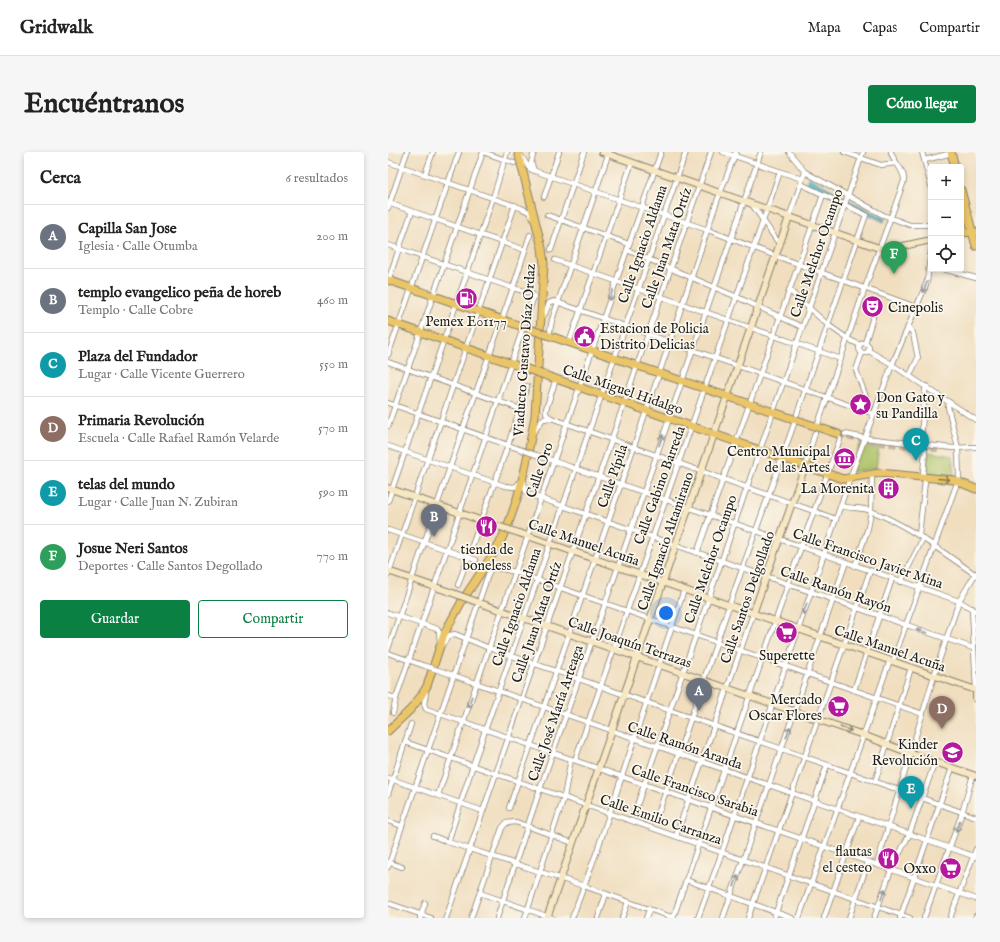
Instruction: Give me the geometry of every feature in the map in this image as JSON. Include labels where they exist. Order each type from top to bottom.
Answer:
[{"type":"main road","name":"Viaducto Gustavo Díaz Ordaz","points":[[388,731],[417,703],[424,690],[448,626],[504,534],[523,478],[533,433],[535,416],[544,264],[542,248],[518,152]]},
{"type":"main road","points":[[952,153],[954,164]]},
{"type":"main road","points":[[964,200],[974,231],[976,246]]},
{"type":"main road","points":[[964,233],[974,231]]},
{"type":"main road","points":[[388,280],[841,436]]},
{"type":"main road","name":"Calle Miguel Hidalgo","points":[[388,321],[828,474],[843,479],[850,478]]},
{"type":"main road","points":[[850,478],[879,473],[954,480],[976,489]]},
{"type":"street","points":[[407,152],[388,205],[412,211],[526,250]]},
{"type":"street","points":[[425,174],[433,152]]},
{"type":"street","points":[[388,355],[459,152]]},
{"type":"street","points":[[388,426],[483,152],[514,163]]},
{"type":"street","points":[[388,501],[390,489],[405,452],[444,340],[493,198],[507,152]]},
{"type":"street","points":[[518,152],[529,168],[534,170],[732,238],[776,256],[916,307]]},
{"type":"street","points":[[534,152],[531,163],[534,170]]},
{"type":"street","points":[[544,197],[559,152]]},
{"type":"street","points":[[551,250],[584,152]]},
{"type":"street","name":"Calle Oro","points":[[438,795],[515,572],[525,535],[554,461],[602,318],[661,152]]},
{"type":"street","name":"Calle Ignacio Aldama","points":[[448,842],[472,765],[638,289],[650,259],[686,152]]},
{"type":"street","name":"Calle Juan Mata Ortíz","points":[[446,918],[711,152]]},
{"type":"street","points":[[722,152],[736,154],[757,164],[780,172],[803,177],[847,196],[891,218],[910,225],[928,225]]},
{"type":"street","name":"Calle José María Arteaga","points":[[497,918],[540,789],[580,679],[669,418],[732,238],[747,202],[761,152]]},
{"type":"street","points":[[789,152],[803,177],[823,195],[866,215],[797,414]]},
{"type":"street","points":[[844,152],[882,166],[896,163]]},
{"type":"street","name":"Calle Melchor Ocampo","points":[[634,814],[863,152]]},
{"type":"street","points":[[818,424],[904,179],[903,173],[891,152]]},
{"type":"street","points":[[922,152],[928,175]]},
{"type":"street","points":[[548,336],[550,324],[584,229],[607,153],[880,248],[889,249],[928,241]]},
{"type":"street","points":[[924,160],[952,153]]},
{"type":"street","name":"Calle Pípila","points":[[509,808],[708,230],[736,154]]},
{"type":"street","points":[[388,162],[515,205],[526,210],[534,218]]},
{"type":"street","points":[[569,342],[632,162]]},
{"type":"street","name":"Calle Gabino Barreda","points":[[525,918],[564,797],[573,759],[601,686],[780,172]]},
{"type":"street","name":"Calle Ignacio Altamirano","points":[[549,918],[573,843],[675,545],[715,434],[750,328],[803,177]]},
{"type":"street","points":[[697,553],[823,195]]},
{"type":"street","points":[[747,202],[780,245]]},
{"type":"street","points":[[388,573],[515,205]]},
{"type":"street","points":[[388,280],[412,211]]},
{"type":"street","points":[[547,215],[629,244]]},
{"type":"street","points":[[388,649],[513,288],[530,234]]},
{"type":"street","points":[[388,245],[534,295],[396,698],[393,713]]},
{"type":"street","points":[[627,250],[715,287],[802,327]]},
{"type":"street","points":[[555,260],[796,345],[841,359]]},
{"type":"street","points":[[698,918],[864,438],[892,365],[927,282],[929,272]]},
{"type":"street","points":[[954,272],[976,278]]},
{"type":"street","points":[[789,290],[828,324],[860,345]]},
{"type":"street","points":[[541,317],[550,302],[558,302],[874,414]]},
{"type":"street","points":[[865,343],[873,317]]},
{"type":"street","points":[[908,327],[913,333],[918,358],[910,375]]},
{"type":"street","points":[[860,345],[865,343]]},
{"type":"street","points":[[865,343],[868,345],[868,351]]},
{"type":"street","points":[[860,345],[859,350],[862,353],[856,370],[870,408]]},
{"type":"street","points":[[868,351],[910,375],[976,420]]},
{"type":"street","points":[[862,353],[866,353],[868,351]]},
{"type":"street","points":[[388,362],[520,409]]},
{"type":"street","points":[[555,379],[546,409],[546,414],[551,418],[836,519]]},
{"type":"street","points":[[458,585],[482,521],[527,386]]},
{"type":"street","points":[[923,474],[925,451],[921,444],[925,390],[927,386]]},
{"type":"street","points":[[949,402],[948,407],[958,448],[959,478]]},
{"type":"street","name":"Calle Francisco Javier Mina","points":[[388,404],[959,601],[974,610]]},
{"type":"street","points":[[533,433],[543,419],[551,418]]},
{"type":"street","points":[[656,820],[781,457],[794,424]]},
{"type":"street","name":"Calle Santos Delgollado","points":[[676,836],[805,466],[815,433]]},
{"type":"street","points":[[433,836],[584,886],[673,918],[762,658],[841,436],[958,448],[976,447]]},
{"type":"street","points":[[388,446],[495,483],[513,487],[516,486],[523,478]]},
{"type":"street","points":[[855,566],[868,528],[871,511],[872,476]]},
{"type":"street","name":"Calle Ramón Rayón","points":[[523,478],[526,492],[540,498],[880,615],[974,650]]},
{"type":"street","points":[[901,582],[921,537],[925,481]]},
{"type":"street","points":[[799,918],[863,735],[907,626],[919,588],[957,483]]},
{"type":"street","name":"Calle Manuel Acuña","points":[[390,489],[976,690]]},
{"type":"street","points":[[841,506],[871,511],[935,545],[976,574],[959,601],[946,639],[912,754],[877,864]]},
{"type":"street","points":[[388,530],[476,560]]},
{"type":"street","points":[[723,918],[846,562]]},
{"type":"street","points":[[402,867],[388,864],[491,568],[515,572],[923,714]]},
{"type":"street","points":[[748,918],[870,571]]},
{"type":"street","name":"Calle Joaquín Terrazas","points":[[388,573],[450,592],[614,648],[704,681],[863,735],[975,776]]},
{"type":"street","points":[[854,690],[892,578]]},
{"type":"street","points":[[572,918],[610,813],[684,590]]},
{"type":"street","points":[[974,610],[976,699]]},
{"type":"street","points":[[388,612],[435,629],[439,632],[440,646]]},
{"type":"street","points":[[440,646],[449,636],[453,634],[489,648],[782,748],[976,818]]},
{"type":"street","name":"Calle Ramón Aranda","points":[[388,653],[975,857]]},
{"type":"street","points":[[875,782],[911,668]]},
{"type":"street","name":"Calle Francisco Sarabia","points":[[424,690],[426,693],[424,704],[426,709],[780,830],[976,899]]},
{"type":"street","points":[[388,696],[396,698]]},
{"type":"street","points":[[388,794],[390,779],[411,724]]},
{"type":"street","name":"Calle Emilio Carranza","points":[[405,742],[812,883],[900,916],[910,918]]},
{"type":"street","points":[[874,918],[891,870],[909,835],[935,762]]},
{"type":"street","points":[[774,918],[827,764]]},
{"type":"street","points":[[900,916],[952,768]]},
{"type":"street","points":[[924,918],[975,776]]},
{"type":"street","points":[[390,779],[483,811]]},
{"type":"street","points":[[824,918],[859,817]]},
{"type":"street","points":[[388,821],[402,826]]},
{"type":"street","points":[[471,918],[504,825],[509,822],[516,822],[573,843]]},
{"type":"street","points":[[950,918],[975,857],[976,849]]},
{"type":"street","points":[[849,918],[868,862]]},
{"type":"street","points":[[686,880],[792,918]]},
{"type":"street","points":[[480,893],[549,918]]},
{"type":"street","points":[[598,918],[606,894]]},
{"type":"street","points":[[622,918],[628,902]]},
{"type":"street","points":[[388,903],[421,916],[431,918]]},
{"type":"street","points":[[421,916],[425,903]]},
{"type":"street","points":[[646,918],[649,910]]},
{"type":"green space","points":[[860,445],[879,446],[876,468],[851,472]]},
{"type":"green space","points":[[929,452],[952,456],[954,476],[926,473]]},
{"type":"water","points":[[808,177],[843,196],[841,201],[806,183]]},
{"type":"water","points":[[848,200],[885,219],[884,222],[848,204]]},
{"type":"tunnel","points":[[838,434],[875,442],[940,449]]},
{"type":"place","name":"Josue Neri Santos","points":[[894,274]]},
{"type":"place","name":"Pemex E01177","points":[[466,299]]},
{"type":"place","name":"Cinepolis","points":[[873,307]]},
{"type":"place","name":"Estacion de Policia Distrito Delicias","points":[[584,336]]},
{"type":"place","name":"Don Gato y su Pandilla","points":[[861,405]]},
{"type":"place","name":"Centro Municipal de las Artes","points":[[845,459]]},
{"type":"place","name":"Plaza del Fundador","points":[[916,461]]},
{"type":"place","name":"La Morenita","points":[[889,488]]},
{"type":"place","name":"tienda de boneless","points":[[487,527]]},
{"type":"place","name":"templo evangelico peña de horeb","points":[[434,537]]},
{"type":"place","name":"Superette","points":[[787,633]]},
{"type":"place","name":"Mercado Oscar Flores","points":[[838,707]]},
{"type":"place","name":"Capilla San Jose","points":[[699,711]]},
{"type":"place","name":"Primaria Revolución","points":[[942,729]]},
{"type":"place","name":"Kinder Revolución","points":[[953,752]]},
{"type":"place","name":"telas del mundo","points":[[911,809]]},
{"type":"place","name":"flautas el cesteo","points":[[888,859]]},
{"type":"place","name":"Oxxo","points":[[951,868]]}]
